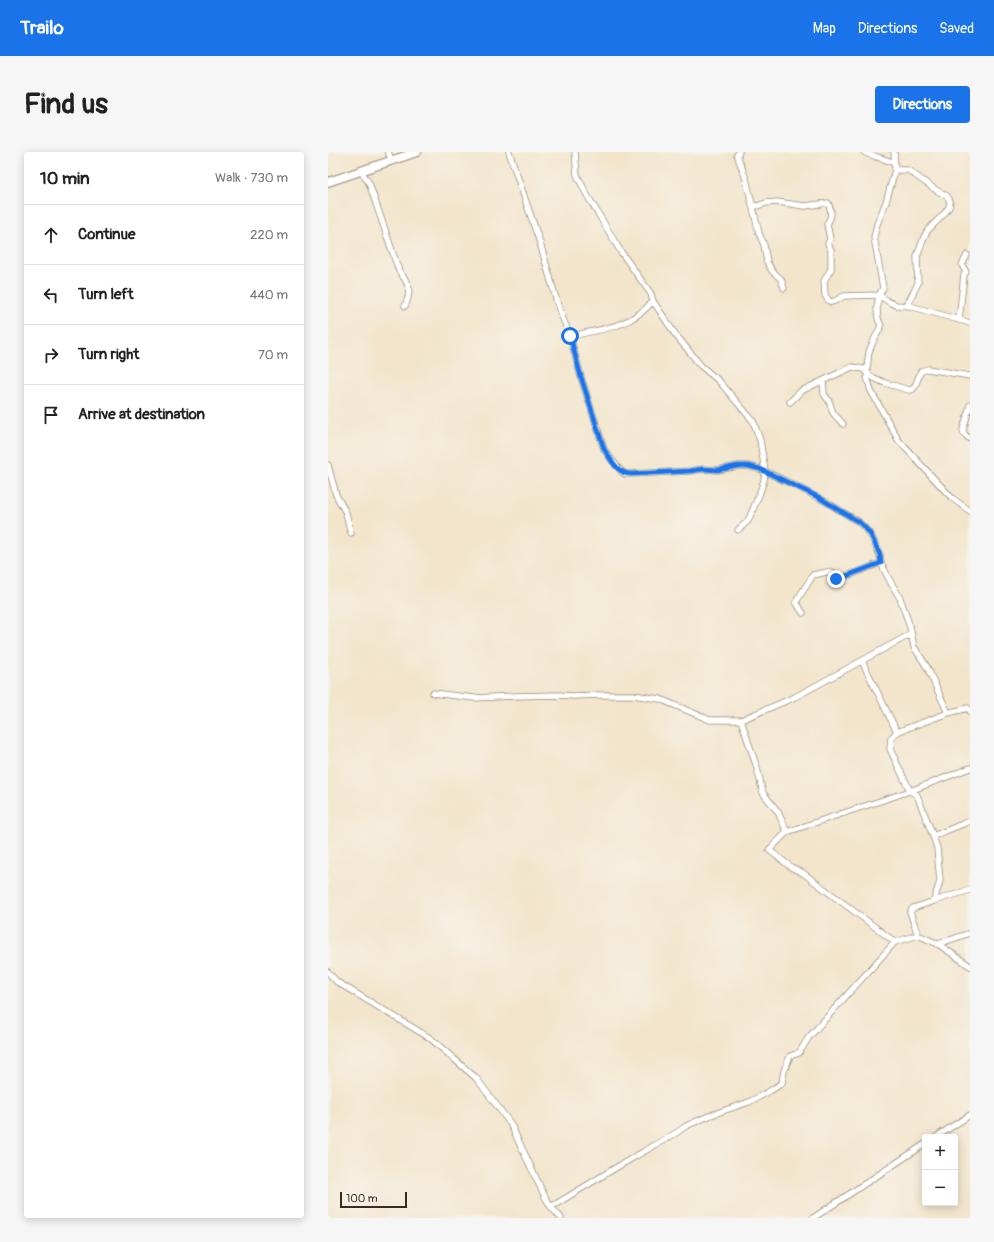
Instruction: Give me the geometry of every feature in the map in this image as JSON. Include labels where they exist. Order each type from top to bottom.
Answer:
[{"type":"highway","points":[[328,182],[416,152]]},
{"type":"street","points":[[388,152],[392,161]]},
{"type":"street","points":[[509,152],[540,242],[559,309],[570,336],[581,377],[604,449],[611,459],[622,472],[626,474],[703,469],[718,470],[738,466],[748,466],[765,471],[818,497],[859,522],[871,535],[880,555],[881,563],[893,588],[900,598],[914,647],[927,667],[948,713]]},
{"type":"street","points":[[574,152],[577,175],[587,195],[621,252],[651,294],[653,301],[675,334],[701,366],[719,381],[753,421],[760,440],[765,471],[762,488],[748,521],[738,530]]},
{"type":"street","points":[[739,152],[737,155],[746,179],[759,233],[764,245],[767,262],[772,271],[781,279],[784,288]]},
{"type":"street","points":[[864,152],[870,156],[889,160],[894,163]]},
{"type":"street","points":[[894,152],[895,170],[874,237],[883,288],[879,295],[877,319],[881,326],[869,352],[867,377],[871,390],[900,441],[952,498],[970,511]]},
{"type":"street","points":[[895,170],[908,170],[947,196],[950,201],[949,207],[928,230],[924,237],[917,256],[918,283],[907,305]]},
{"type":"street","points":[[361,171],[369,183],[399,271],[406,280],[408,286],[407,300],[404,306]]},
{"type":"street","points":[[752,205],[758,206],[766,203],[777,202],[805,206],[828,204],[832,211],[831,218],[827,224],[830,239],[828,244],[831,250],[831,269],[824,281],[826,298],[831,302],[839,300],[844,296],[879,295],[896,305],[907,305],[970,323]]},
{"type":"street","points":[[959,320],[964,275],[966,272],[962,265],[967,256]]},
{"type":"street","points":[[570,336],[624,324],[645,310],[653,301]]},
{"type":"street","points":[[790,402],[801,391],[852,367],[863,369],[867,373],[885,383],[909,390],[913,389],[915,386],[921,371],[928,369],[970,376]]},
{"type":"street","points":[[823,381],[824,394],[829,401],[833,413],[843,424]]},
{"type":"street","points":[[970,405],[963,430],[964,434],[970,439]]},
{"type":"street","points":[[328,465],[336,495],[346,513],[351,533]]},
{"type":"street","points":[[803,613],[796,602],[813,576],[827,572],[836,574],[836,579],[849,576],[881,563]]},
{"type":"street","points":[[433,693],[474,698],[558,695],[633,695],[660,699],[710,720],[741,720],[795,697],[911,634]]},
{"type":"street","points":[[862,661],[897,732]]},
{"type":"street","points":[[934,901],[940,881],[937,848],[917,794],[910,791],[890,749],[891,738],[897,732],[948,713],[968,708],[970,711]]},
{"type":"street","points":[[741,720],[757,768],[763,793],[778,812],[788,832]]},
{"type":"street","points":[[895,942],[803,873],[791,867],[769,850],[788,832],[910,791],[970,768]]},
{"type":"street","points":[[933,836],[970,821]]},
{"type":"street","points":[[918,935],[910,912],[913,908],[970,890]]},
{"type":"street","points":[[938,944],[970,933]]},
{"type":"street","points":[[551,1207],[686,1126],[711,1115],[748,1102],[782,1083],[784,1071],[790,1056],[799,1053],[809,1037],[895,942],[918,935],[938,944],[970,966]]},
{"type":"street","points":[[328,972],[337,982],[430,1038],[476,1078],[510,1123],[544,1195],[551,1207],[561,1218]]},
{"type":"street","points":[[941,1134],[970,1115]]},
{"type":"street","points":[[813,1218],[922,1146]]},
{"type":"route","points":[[570,336],[581,377],[604,449],[622,472],[631,474],[703,469],[718,470],[738,466],[748,466],[760,469],[798,486],[838,510],[853,517],[859,522],[871,535],[880,555],[881,563],[849,576],[836,579]]}]
